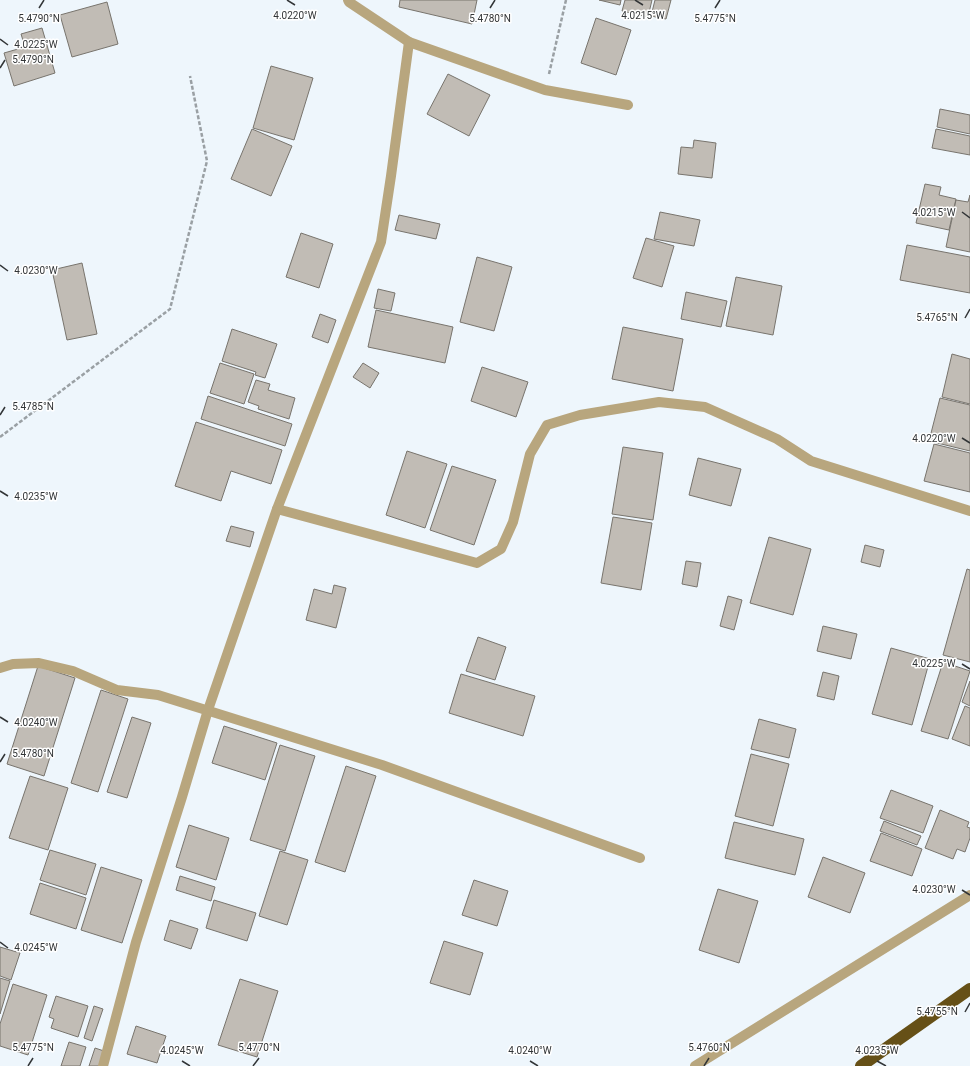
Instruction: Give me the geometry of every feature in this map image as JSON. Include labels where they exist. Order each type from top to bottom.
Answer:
[{"type":"highway","points":[[861,1066],[970,989]]},
{"type":"street","points":[[348,0],[409,42],[545,90],[628,105]]},
{"type":"street","points":[[103,1066],[136,942],[208,710],[277,509],[381,242],[409,42]]},
{"type":"street","points":[[277,509],[477,563],[501,549],[513,522],[530,454],[547,425],[580,415],[659,402],[705,407],[776,439],[811,461],[970,511]]},
{"type":"street","points":[[0,668],[13,664],[39,663],[73,671],[117,690],[158,695],[382,765],[640,858]]},
{"type":"street","points":[[695,1066],[970,895]]},
{"type":"path","points":[[545,90],[566,0]]},
{"type":"path","points":[[0,437],[170,308],[208,161],[190,76]]},
{"type":"building","points":[[400,0],[477,0],[472,24],[399,7]]},
{"type":"building","points":[[599,0],[621,0],[620,5]]},
{"type":"building","points":[[625,0],[652,0],[648,17],[622,11]]},
{"type":"building","points":[[655,0],[671,0],[666,19],[651,16]]},
{"type":"building","points":[[107,2],[118,44],[72,57],[60,15]]},
{"type":"building","points":[[596,18],[631,30],[616,75],[581,63]]},
{"type":"building","points":[[42,28],[55,73],[14,86],[4,53],[25,47],[21,34]]},
{"type":"building","points":[[271,66],[313,78],[294,140],[253,128]]},
{"type":"building","points":[[448,74],[490,95],[469,136],[427,114]]},
{"type":"building","points":[[940,109],[970,115],[970,134],[937,127]]},
{"type":"building","points":[[252,129],[292,146],[271,196],[231,179]]},
{"type":"building","points":[[936,129],[970,136],[970,155],[932,148]]},
{"type":"building","points":[[694,140],[716,143],[712,178],[678,174],[681,147],[693,148]]},
{"type":"building","points":[[925,184],[941,187],[939,195],[956,199],[949,230],[916,223]]},
{"type":"building","points":[[970,195],[970,252],[946,247],[956,200],[968,202]]},
{"type":"building","points":[[660,212],[700,220],[694,246],[654,239]]},
{"type":"building","points":[[399,215],[440,224],[436,239],[395,230]]},
{"type":"building","points":[[301,233],[333,244],[319,288],[286,277]]},
{"type":"building","points":[[646,238],[674,246],[662,287],[633,278]]},
{"type":"building","points":[[907,245],[970,257],[970,293],[900,280]]},
{"type":"building","points":[[477,257],[512,267],[494,331],[460,322]]},
{"type":"building","points":[[82,263],[97,334],[67,340],[52,270]]},
{"type":"building","points":[[736,277],[782,286],[773,335],[726,326]]},
{"type":"building","points":[[378,289],[395,293],[391,311],[374,308]]},
{"type":"building","points":[[686,292],[727,301],[721,327],[681,319]]},
{"type":"building","points":[[376,310],[453,327],[445,363],[368,347]]},
{"type":"building","points":[[320,314],[336,320],[328,343],[312,337]]},
{"type":"building","points":[[623,327],[683,339],[673,391],[612,379]]},
{"type":"building","points":[[232,329],[277,344],[265,378],[255,375],[256,372],[222,361]]},
{"type":"building","points":[[952,354],[970,359],[970,404],[942,397]]},
{"type":"building","points":[[220,363],[254,374],[244,404],[210,393]]},
{"type":"building","points":[[363,363],[379,373],[370,388],[353,377]]},
{"type":"building","points":[[482,367],[528,382],[516,417],[471,401]]},
{"type":"building","points":[[256,380],[270,384],[268,390],[295,398],[289,419],[258,409],[259,406],[248,402]]},
{"type":"building","points":[[208,396],[292,424],[285,446],[201,419]]},
{"type":"building","points":[[940,398],[970,405],[970,451],[929,441]]},
{"type":"building","points":[[196,422],[282,450],[271,484],[231,471],[221,501],[175,486]]},
{"type":"building","points":[[934,444],[970,453],[970,492],[924,481]]},
{"type":"building","points":[[623,447],[663,453],[653,520],[612,514]]},
{"type":"building","points":[[407,451],[447,464],[425,528],[386,515]]},
{"type":"building","points":[[698,458],[741,469],[731,506],[689,495]]},
{"type":"building","points":[[452,466],[496,480],[474,545],[430,530]]},
{"type":"building","points":[[613,517],[652,523],[641,590],[601,583]]},
{"type":"building","points":[[231,526],[254,532],[250,547],[226,541]]},
{"type":"building","points":[[769,537],[811,549],[793,615],[750,603]]},
{"type":"building","points":[[865,545],[884,550],[880,567],[861,562]]},
{"type":"building","points":[[686,561],[701,563],[697,587],[682,584]]},
{"type":"building","points":[[967,569],[970,570],[970,662],[943,655]]},
{"type":"building","points":[[334,585],[346,588],[336,628],[306,620],[314,589],[332,594]]},
{"type":"building","points":[[728,596],[742,600],[734,630],[720,626]]},
{"type":"building","points":[[823,626],[857,634],[851,659],[817,651]]},
{"type":"building","points":[[478,637],[506,647],[495,680],[466,671]]},
{"type":"building","points":[[891,648],[930,659],[912,725],[872,714]]},
{"type":"building","points":[[943,662],[970,671],[948,739],[921,731]]},
{"type":"building","points":[[38,666],[75,678],[44,776],[7,764]]},
{"type":"building","points":[[823,672],[839,676],[834,700],[817,696]]},
{"type":"building","points":[[461,674],[535,696],[523,736],[449,713]]},
{"type":"building","points":[[970,681],[970,706],[962,702]]},
{"type":"building","points":[[101,690],[128,699],[98,792],[71,783]]},
{"type":"building","points":[[965,706],[970,708],[970,746],[952,739]]},
{"type":"building","points":[[132,717],[151,723],[127,798],[107,792]]},
{"type":"building","points":[[759,719],[796,729],[789,758],[751,749]]},
{"type":"building","points":[[224,726],[277,743],[265,780],[212,763]]},
{"type":"building","points":[[280,745],[315,756],[285,851],[250,840]]},
{"type":"building","points":[[751,754],[789,764],[773,826],[735,816]]},
{"type":"building","points":[[346,766],[376,776],[345,872],[315,862]]},
{"type":"building","points":[[30,776],[68,788],[48,850],[9,838]]},
{"type":"building","points":[[891,790],[933,806],[923,833],[880,818]]},
{"type":"building","points":[[940,810],[969,822],[967,827],[970,828],[970,838],[965,852],[957,849],[953,859],[925,848]]},
{"type":"building","points":[[884,821],[921,836],[917,845],[880,831]]},
{"type":"building","points":[[734,822],[804,839],[795,875],[725,858]]},
{"type":"building","points":[[189,825],[229,838],[216,880],[176,867]]},
{"type":"building","points":[[881,833],[922,849],[912,876],[870,861]]},
{"type":"building","points":[[50,850],[96,864],[86,895],[40,880]]},
{"type":"building","points":[[280,851],[308,860],[287,925],[259,916]]},
{"type":"building","points":[[823,857],[865,873],[850,913],[808,897]]},
{"type":"building","points":[[101,867],[142,880],[122,943],[81,930]]},
{"type":"building","points":[[180,876],[215,887],[211,901],[176,890]]},
{"type":"building","points":[[474,880],[508,891],[497,926],[462,915]]},
{"type":"building","points":[[40,883],[86,898],[76,929],[30,914]]},
{"type":"building","points":[[718,889],[758,901],[739,963],[699,950]]},
{"type":"building","points":[[214,900],[256,913],[247,941],[206,928]]},
{"type":"building","points":[[170,920],[198,929],[191,949],[164,940]]},
{"type":"building","points":[[444,941],[483,953],[470,995],[430,983]]},
{"type":"building","points":[[0,947],[20,953],[11,980],[0,976]]},
{"type":"building","points":[[0,978],[10,981],[0,1014]]},
{"type":"building","points":[[240,979],[278,991],[257,1057],[218,1045]]},
{"type":"building","points":[[13,984],[47,995],[28,1055],[0,1046],[0,1024]]},
{"type":"building","points":[[56,996],[88,1006],[78,1037],[51,1028],[54,1019],[49,1017]]},
{"type":"building","points":[[94,1006],[103,1009],[92,1041],[84,1038]]},
{"type":"building","points":[[136,1026],[166,1036],[157,1063],[127,1054]]},
{"type":"building","points":[[69,1042],[86,1047],[80,1066],[61,1066]]},
{"type":"building","points":[[95,1048],[104,1051],[99,1066],[89,1066]]}]
